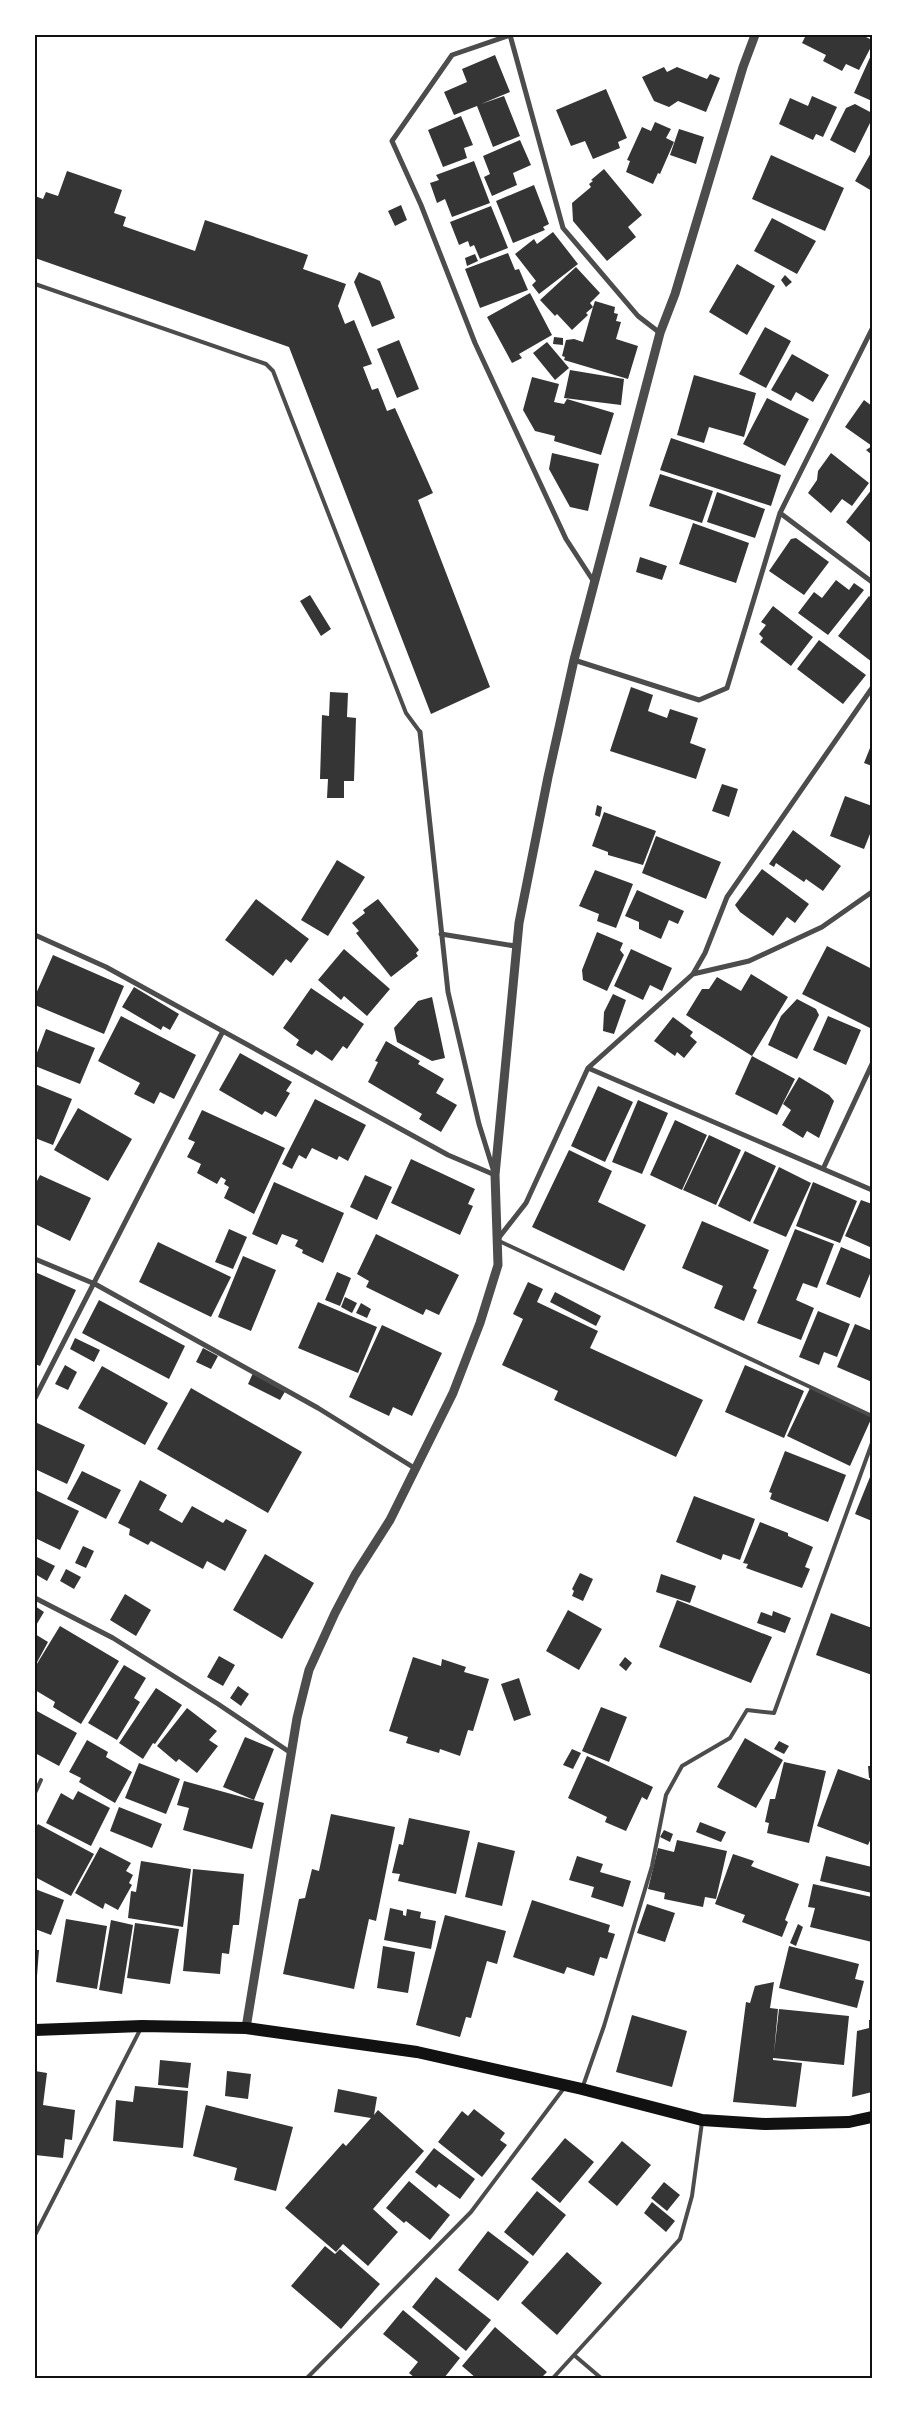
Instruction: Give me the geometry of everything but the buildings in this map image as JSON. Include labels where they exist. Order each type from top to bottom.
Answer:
[{"type":"main road","points":[[35,2030],[142,2026],[246,2028],[417,2052],[582,2089],[702,2120],[775,2123],[849,2122],[872,2117]]},
{"type":"street","points":[[246,2028],[291,1753],[309,1670],[355,1575],[390,1520],[453,1393],[480,1323],[498,1265],[495,1175],[515,946],[548,777],[574,660],[660,333],[675,294],[743,67],[755,35]]},
{"type":"street","points":[[594,582],[566,539],[479,352],[421,205],[392,141],[452,55],[510,36],[563,228],[638,316],[660,333]]},
{"type":"street","points":[[574,660],[699,700],[727,688],[780,513],[872,329]]},
{"type":"street","points":[[780,513],[872,582]]},
{"type":"street","points":[[497,1240],[526,1203],[588,1068],[651,1014],[693,974],[705,953],[728,897],[872,688]]},
{"type":"street","points":[[420,732],[440,934],[448,992],[462,1055],[495,1175]]},
{"type":"street","points":[[693,974],[749,961],[822,928],[872,892]]},
{"type":"street","points":[[440,934],[515,946]]},
{"type":"street","points":[[35,935],[106,967],[431,1146],[495,1175]]},
{"type":"street","points":[[35,1398],[223,1031]]},
{"type":"street","points":[[823,1169],[872,1064]]},
{"type":"street","points":[[588,1068],[872,1190]]},
{"type":"street","points":[[35,1259],[95,1284],[318,1408],[416,1469]]},
{"type":"street","points":[[35,1598],[113,1638],[218,1704],[291,1753]]},
{"type":"lane","points":[[35,284],[266,364],[273,371],[406,713],[420,732]]},
{"type":"lane","points":[[497,1240],[872,1416]]},
{"type":"lane","points":[[582,2089],[604,2026],[652,1866],[666,1795],[682,1766],[730,1738],[747,1710],[774,1713],[872,1442]]},
{"type":"lane","points":[[35,1793],[41,1780]]},
{"type":"lane","points":[[35,2235],[142,2026]]},
{"type":"lane","points":[[307,2378],[472,2212],[565,2086]]},
{"type":"lane","points":[[553,2378],[680,2239],[692,2196],[702,2120]]},
{"type":"lane","points":[[574,2355],[601,2378]]}]
